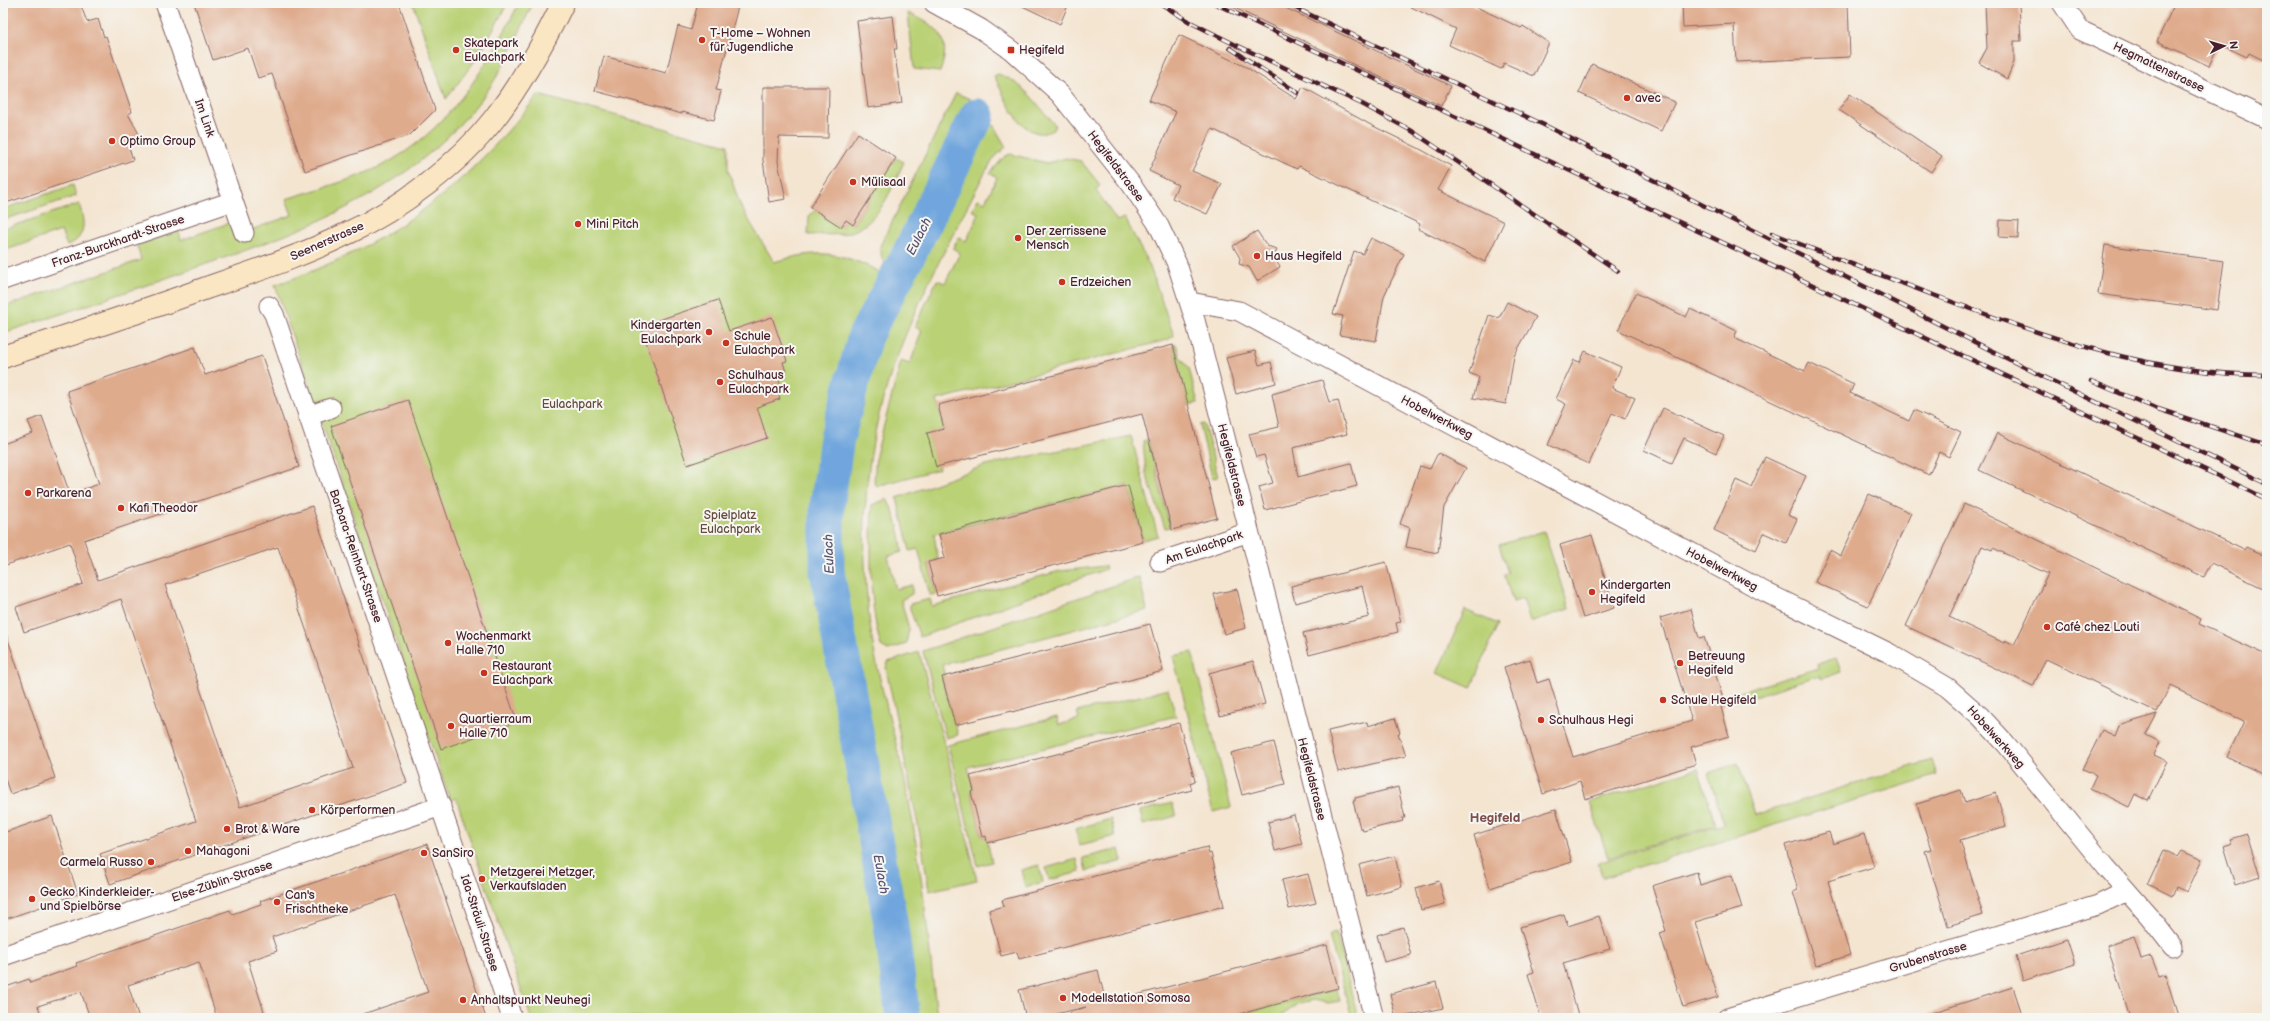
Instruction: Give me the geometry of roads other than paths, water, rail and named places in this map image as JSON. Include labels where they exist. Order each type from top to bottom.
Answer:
[{"type":"main road","name":"Seenerstrasse","points":[[3,357],[253,272],[348,233],[386,212],[429,182],[463,152],[494,120],[540,48],[562,3]]},
{"type":"street","name":"Im Link","points":[[165,3],[244,233]]},
{"type":"street","name":"Hegifeldstrasse","points":[[934,3],[981,29],[1011,50],[1060,94],[1131,184],[1159,226],[1177,264],[1190,302],[1374,1018]]},
{"type":"street","name":"Hegmattenstrasse","points":[[2062,3],[2080,30],[2267,118]]},
{"type":"street","name":"Franz-Burckhardt-Strasse","points":[[3,280],[233,201]]},
{"type":"street","name":"Hobelwerkweg","points":[[1190,302],[1239,311],[1767,593],[1889,652],[1947,687],[1980,716],[2006,744],[2089,848],[2173,947]]},
{"type":"street","name":"Barbara-Reinhart-Strasse","points":[[269,306],[274,314],[441,806]]},
{"type":"street","points":[[308,416],[331,408]]},
{"type":"street","name":"Am Eulachpark","points":[[1160,562],[1249,532]]},
{"type":"street","name":"Else-Züblin-Strasse","points":[[3,956],[441,806]]},
{"type":"street","name":"Ida-Sträuli-Strasse","points":[[441,806],[512,1018]]},
{"type":"street","name":"Grubenstrasse","points":[[1727,1018],[2098,905],[2127,891]]},
{"type":"waterway","name":"Eulach","points":[[903,1018],[891,925],[827,571],[827,506],[837,438],[865,336],[909,254],[977,116]]},
{"type":"railway","points":[[1160,3],[1190,22],[1362,104],[1412,131],[1618,271]]},
{"type":"railway","points":[[1214,3],[2267,499]]},
{"type":"railway","points":[[1285,3],[1544,125],[2042,376],[2267,484]]},
{"type":"railway","points":[[1230,48],[1298,93]]},
{"type":"railway","points":[[1772,233],[1976,311],[2058,339],[2140,361],[2224,373],[2267,375]]},
{"type":"railway","points":[[2091,381],[2155,408],[2267,445]]},
{"type":"place","name":"T-Home – Wohnen für Jugendliche","points":[[702,40]]},
{"type":"place","name":"Skatepark Eulachpark","points":[[456,50]]},
{"type":"place","name":"Hegifeld","points":[[1011,50]]},
{"type":"place","name":"avec","points":[[1627,98]]},
{"type":"place","name":"Optimo Group","points":[[112,141]]},
{"type":"place","name":"Mülisaal","points":[[853,182]]},
{"type":"place","name":"Mini Pitch","points":[[578,224]]},
{"type":"place","name":"Der zerrissene Mensch","points":[[1018,238]]},
{"type":"place","name":"Haus Hegifeld","points":[[1257,256]]},
{"type":"place","name":"Erdzeichen","points":[[1062,282]]},
{"type":"place","name":"Kindergarten Eulachpark","points":[[709,332]]},
{"type":"place","name":"Schule Eulachpark","points":[[726,343]]},
{"type":"place","name":"Schulhaus Eulachpark","points":[[720,382]]},
{"type":"place","name":"Parkarena","points":[[28,493]]},
{"type":"place","name":"Kafi Theodor","points":[[121,508]]},
{"type":"place","name":"Kindergarten Hegifeld","points":[[1592,592]]},
{"type":"place","name":"Café chez Louti","points":[[2047,627]]},
{"type":"place","name":"Wochenmarkt Halle 710","points":[[448,643]]},
{"type":"place","name":"Betreuung Hegifeld","points":[[1680,663]]},
{"type":"place","name":"Restaurant Eulachpark","points":[[484,673]]},
{"type":"place","name":"Schule Hegifeld","points":[[1663,700]]},
{"type":"place","name":"Schulhaus Hegi","points":[[1541,720]]},
{"type":"place","name":"Quartierraum Halle 710","points":[[451,726]]},
{"type":"place","name":"Körperformen","points":[[312,810]]},
{"type":"place","name":"Brot & Ware","points":[[227,829]]},
{"type":"place","name":"Mahagoni","points":[[188,851]]},
{"type":"place","name":"SanSiro","points":[[424,853]]},
{"type":"place","name":"Carmela Russo","points":[[151,862]]},
{"type":"place","name":"Metzgerei Metzger, Verkaufsladen","points":[[482,879]]},
{"type":"place","name":"Gecko Kinderkleider- und Spielbörse","points":[[32,899]]},
{"type":"place","name":"Can's Frischtheke","points":[[277,902]]},
{"type":"place","name":"Modellstation Somosa","points":[[1063,998]]},
{"type":"place","name":"Anhaltspunkt Neuhegi","points":[[463,1000]]},
{"type":"district","name":"Hegifeld","points":[[1495,817]]},
{"type":"park label","name":"Eulachpark","points":[[572,404]]},
{"type":"park label","name":"Spielplatz Eulachpark","points":[[730,522]]}]
